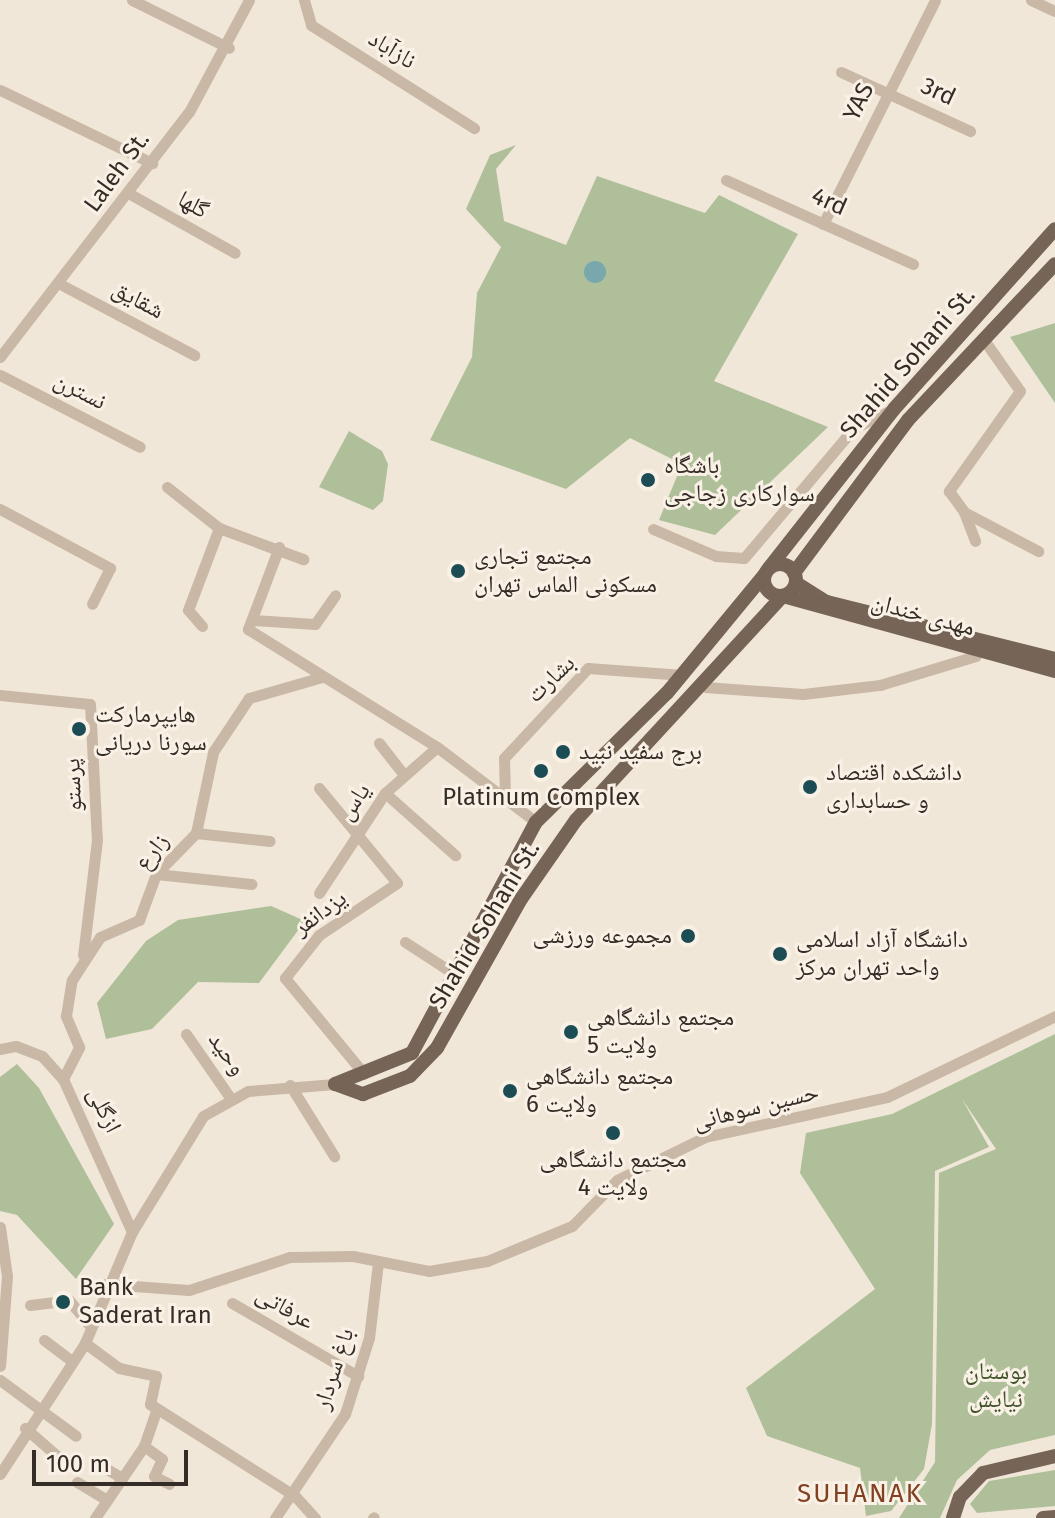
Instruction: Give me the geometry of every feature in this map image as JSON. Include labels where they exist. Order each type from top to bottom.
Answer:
[{"type":"main road","name":"Shahid Sohani St.","points":[[335,1084],[412,1053],[450,971],[536,822],[683,675],[894,409],[1055,229]]},
{"type":"main road","name":"Shahid Sohani St.","points":[[795,578],[908,420],[1055,264]]},
{"type":"main road","points":[[894,409],[908,420]]},
{"type":"main road","points":[[783,565],[795,578],[783,596],[766,589],[767,571],[783,565]]},
{"type":"main road","name":"مهدی خندان","points":[[795,578],[827,602],[1055,659]]},
{"type":"main road","name":"Shahid Sohani St.","points":[[335,1084],[363,1094],[410,1076],[437,1048],[552,852],[705,687],[783,596]]},
{"type":"main road","name":"مهدی خندان","points":[[783,596],[1055,671]]},
{"type":"main road","points":[[960,1514],[983,1473],[1055,1456]]},
{"type":"main road","points":[[1043,1518],[1055,1517]]},
{"type":"street","points":[[132,0],[229,48]]},
{"type":"street","name":"Laleh St.","points":[[0,357],[152,163],[229,48],[249,0]]},
{"type":"street","name":"نازآباد","points":[[304,0],[311,25],[474,128]]},
{"type":"street","name":"YAS","points":[[823,224],[935,0]]},
{"type":"street","points":[[1031,0],[1055,11]]},
{"type":"street","name":"3rd","points":[[841,72],[970,131]]},
{"type":"street","points":[[0,90],[152,163]]},
{"type":"street","name":"4rd","points":[[726,180],[913,264]]},
{"type":"street","name":"گلها","points":[[130,194],[235,253]]},
{"type":"street","name":"شقایق","points":[[60,284],[194,355]]},
{"type":"street","points":[[975,541],[950,486],[1022,385],[984,340]]},
{"type":"street","name":"نسترن","points":[[0,375],[140,447]]},
{"type":"street","points":[[653,529],[716,556],[744,558],[854,428],[894,409]]},
{"type":"street","points":[[167,487],[219,528],[279,547],[303,559]]},
{"type":"street","points":[[0,509],[110,568],[92,604]]},
{"type":"street","points":[[964,512],[1038,551]]},
{"type":"street","points":[[202,626],[188,610],[219,528]]},
{"type":"street","points":[[279,547],[248,629],[437,747],[536,822]]},
{"type":"street","points":[[252,620],[315,624],[335,595]]},
{"type":"street","points":[[705,687],[803,694],[849,689],[976,656]]},
{"type":"street","name":"بشارت","points":[[505,798],[504,758],[588,668],[683,675]]},
{"type":"street","name":"زارع","points":[[63,1079],[79,1047],[65,1000],[83,956],[100,937],[139,920],[156,874],[196,833],[213,752],[249,698],[322,677]]},
{"type":"street","name":"پرستو","points":[[0,695],[90,704],[97,840],[83,956]]},
{"type":"street","points":[[379,743],[403,774]]},
{"type":"street","name":"یاس","points":[[319,893],[385,793],[437,747]]},
{"type":"street","points":[[319,788],[361,831]]},
{"type":"street","points":[[385,793],[455,855]]},
{"type":"street","name":"یزدانفر","points":[[361,831],[395,875],[395,890],[319,935],[285,978],[364,1074]]},
{"type":"street","points":[[196,833],[270,841]]},
{"type":"street","points":[[156,874],[251,884]]},
{"type":"street","points":[[405,942],[450,971]]},
{"type":"street","name":"حسین سوهانی","points":[[106,1284],[177,1291],[290,1257],[378,1262],[429,1271],[501,1256],[572,1226],[617,1180],[705,1137],[887,1097],[1055,1016]]},
{"type":"street","name":"وحید","points":[[186,1034],[231,1099]]},
{"type":"street","name":"ازگلی","points":[[1,1047],[42,1056],[63,1079],[132,1232]]},
{"type":"street","name":"Shahid Sohani St.","points":[[0,1474],[25,1428],[85,1343],[106,1284],[182,1143],[231,1099],[290,1085],[335,1084]]},
{"type":"street","points":[[290,1085],[334,1156]]},
{"type":"street","points":[[0,1227],[7,1276],[0,1366]]},
{"type":"street","name":"باغ سردار","points":[[275,1518],[295,1496],[345,1414],[358,1376],[378,1262]]},
{"type":"street","points":[[30,1305],[69,1300],[89,1325]]},
{"type":"street","name":"عرفاتی","points":[[232,1303],[358,1376]]},
{"type":"street","points":[[44,1340],[72,1361]]},
{"type":"street","points":[[85,1343],[119,1368],[156,1376],[147,1394],[157,1409],[295,1496],[315,1518]]},
{"type":"street","points":[[0,1380],[42,1405],[76,1436]]},
{"type":"street","points":[[95,1518],[144,1446],[157,1409]]},
{"type":"street","points":[[25,1428],[63,1461]]},
{"type":"street","points":[[144,1446],[162,1459],[154,1476],[169,1484]]},
{"type":"street","points":[[98,1464],[122,1478]]},
{"type":"street","points":[[77,1482],[107,1500]]},
{"type":"green space","points":[[516,145],[496,169],[504,221],[566,245],[597,176],[705,213],[719,195],[798,234],[714,381],[828,427],[715,535],[659,520],[682,464],[630,438],[566,489],[430,440],[472,357],[477,293],[501,247],[466,209],[490,155]]},
{"type":"green space","points":[[1055,323],[1055,403],[1010,337]]},
{"type":"green space","points":[[349,431],[382,451],[388,464],[383,501],[373,510],[319,487]]},
{"type":"green space","points":[[271,906],[305,921],[259,983],[198,982],[152,1029],[106,1039],[97,1003],[146,941],[178,920]]},
{"type":"green space","name":"بوستان نیایش","points":[[1055,1034],[1055,1435],[990,1450],[957,1480],[940,1518],[899,1518],[935,1462],[939,1173],[996,1149],[962,1099],[989,1147],[935,1171],[932,1424],[924,1469],[891,1511],[866,1516],[860,1468],[767,1436],[746,1388],[875,1289],[800,1173],[806,1133],[892,1114]]},
{"type":"green space","points":[[17,1064],[39,1088],[114,1224],[76,1279],[17,1215],[0,1211],[0,1077]]},
{"type":"green space","points":[[1055,1470],[1055,1506],[977,1513],[970,1504],[989,1481]]},
{"type":"water","points":[[595,261],[603,264],[606,272],[603,280],[595,283],[587,280],[584,272],[587,264]]},
{"type":"place","name":"باشگاه سواركاری زجاجی","points":[[648,480]]},
{"type":"place","name":"مجتمع تجاری مسکونی الماس تهران","points":[[458,571]]},
{"type":"place","name":"هایپرمارکت سورنا دریانی","points":[[79,729]]},
{"type":"place","name":"برج سفید نبید","points":[[563,752]]},
{"type":"place","name":"Platinum Complex","points":[[541,771]]},
{"type":"place","name":"دانشکده اقتصاد و حسابداری","points":[[810,787]]},
{"type":"place","name":"مجموعه ورزشی","points":[[688,936]]},
{"type":"place","name":"دانشگاه آزاد اسلامی واحد تهران مرکز","points":[[780,954]]},
{"type":"place","name":"مجتمع دانشگاهی ولایت 5","points":[[571,1032]]},
{"type":"place","name":"مجتمع دانشگاهی ولایت 6","points":[[510,1091]]},
{"type":"place","name":"مجتمع دانشگاهی ولایت 4","points":[[613,1133]]},
{"type":"place","name":"Bank Saderat Iran","points":[[63,1302]]},
{"type":"district","name":"SUHANAK","points":[[860,1494]]}]
